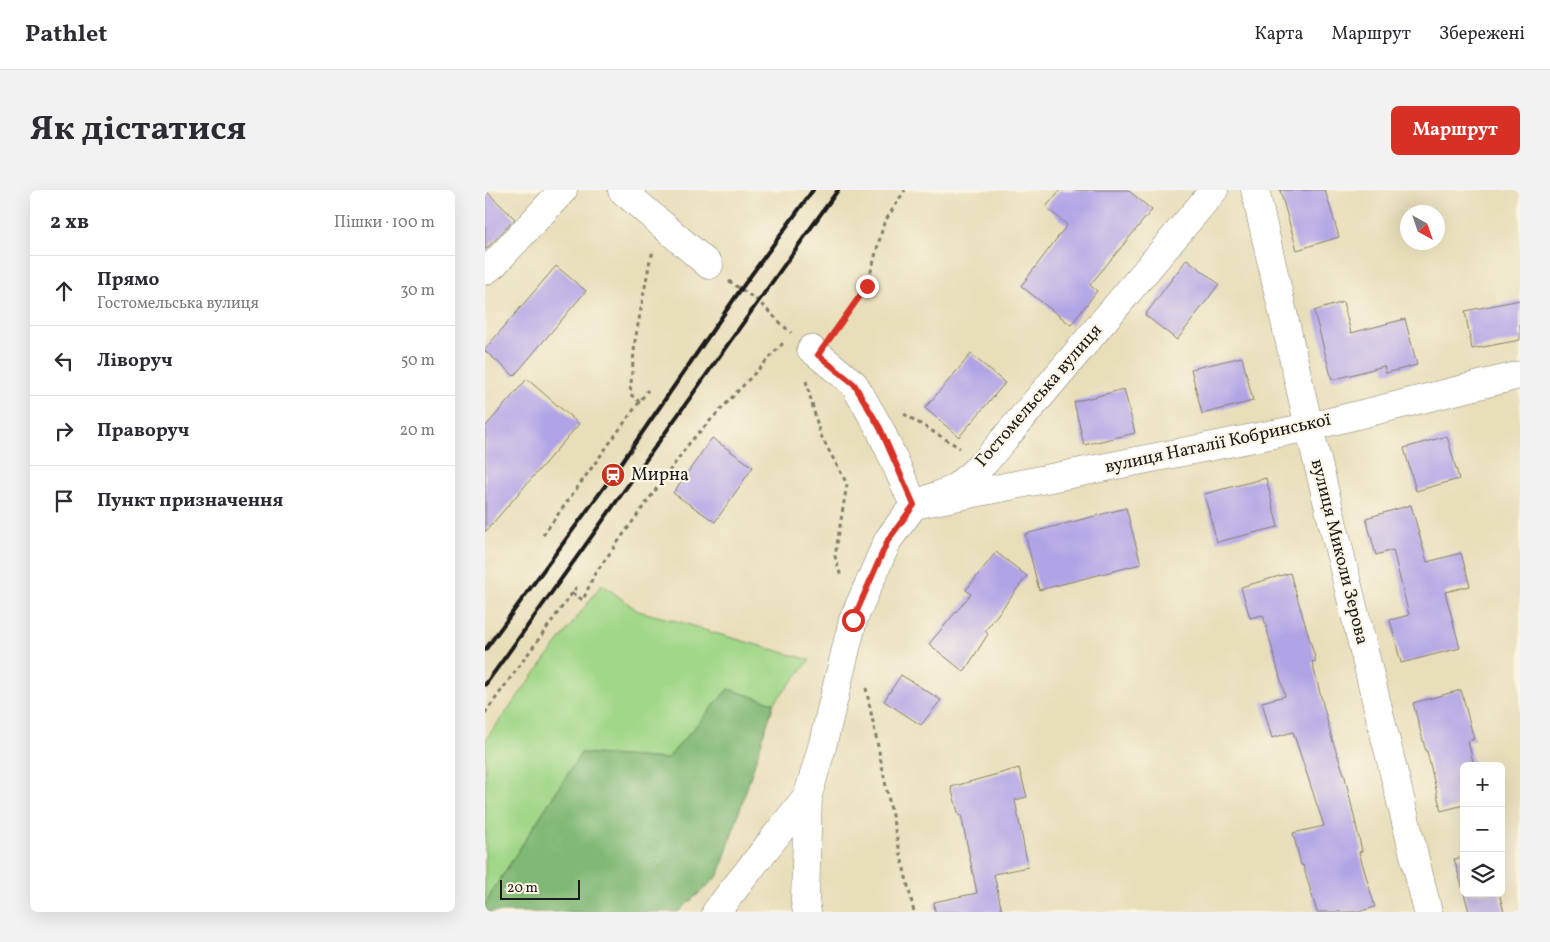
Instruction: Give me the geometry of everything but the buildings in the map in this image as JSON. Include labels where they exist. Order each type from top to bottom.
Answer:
[{"type":"street","points":[[485,271],[494,264],[563,190]]},
{"type":"street","points":[[622,190],[709,265]]},
{"type":"street","name":"Гостомельська вулиця","points":[[716,912],[808,796],[853,620],[888,540],[914,505],[953,488],[984,463],[1214,190]]},
{"type":"street","name":"вулиця Миколи Зерова","points":[[1255,190],[1309,427],[1428,912]]},
{"type":"street","points":[[814,352],[854,384],[880,428],[914,505]]},
{"type":"street","name":"вулиця Наталії Кобринської","points":[[914,505],[1309,427],[1520,375]]},
{"type":"street","points":[[807,912],[805,901],[808,796]]},
{"type":"path","points":[[814,352],[867,286],[884,223],[905,190]]},
{"type":"path","points":[[640,402],[630,394],[635,341],[650,260],[663,226]]},
{"type":"path","points":[[572,593],[583,600],[594,575],[691,441],[791,334],[758,301],[709,265]]},
{"type":"path","points":[[543,535],[648,390]]},
{"type":"path","points":[[903,414],[984,463]]},
{"type":"path","points":[[485,713],[578,585]]},
{"type":"green space","points":[[602,584],[638,611],[810,660],[774,703],[728,689],[667,759],[581,753],[493,890],[485,906],[485,740]]},
{"type":"green space","points":[[728,689],[774,703],[719,875],[678,912],[485,912],[485,906],[493,890],[581,753],[667,759]]},
{"type":"railway","points":[[485,650],[613,475],[741,289],[813,190]]},
{"type":"railway","points":[[485,685],[838,190]]},
{"type":"place","name":"Мирна","points":[[613,475]]},
{"type":"route","points":[[853,620],[888,540],[914,505],[880,428],[854,384],[818,355],[867,286]]}]
